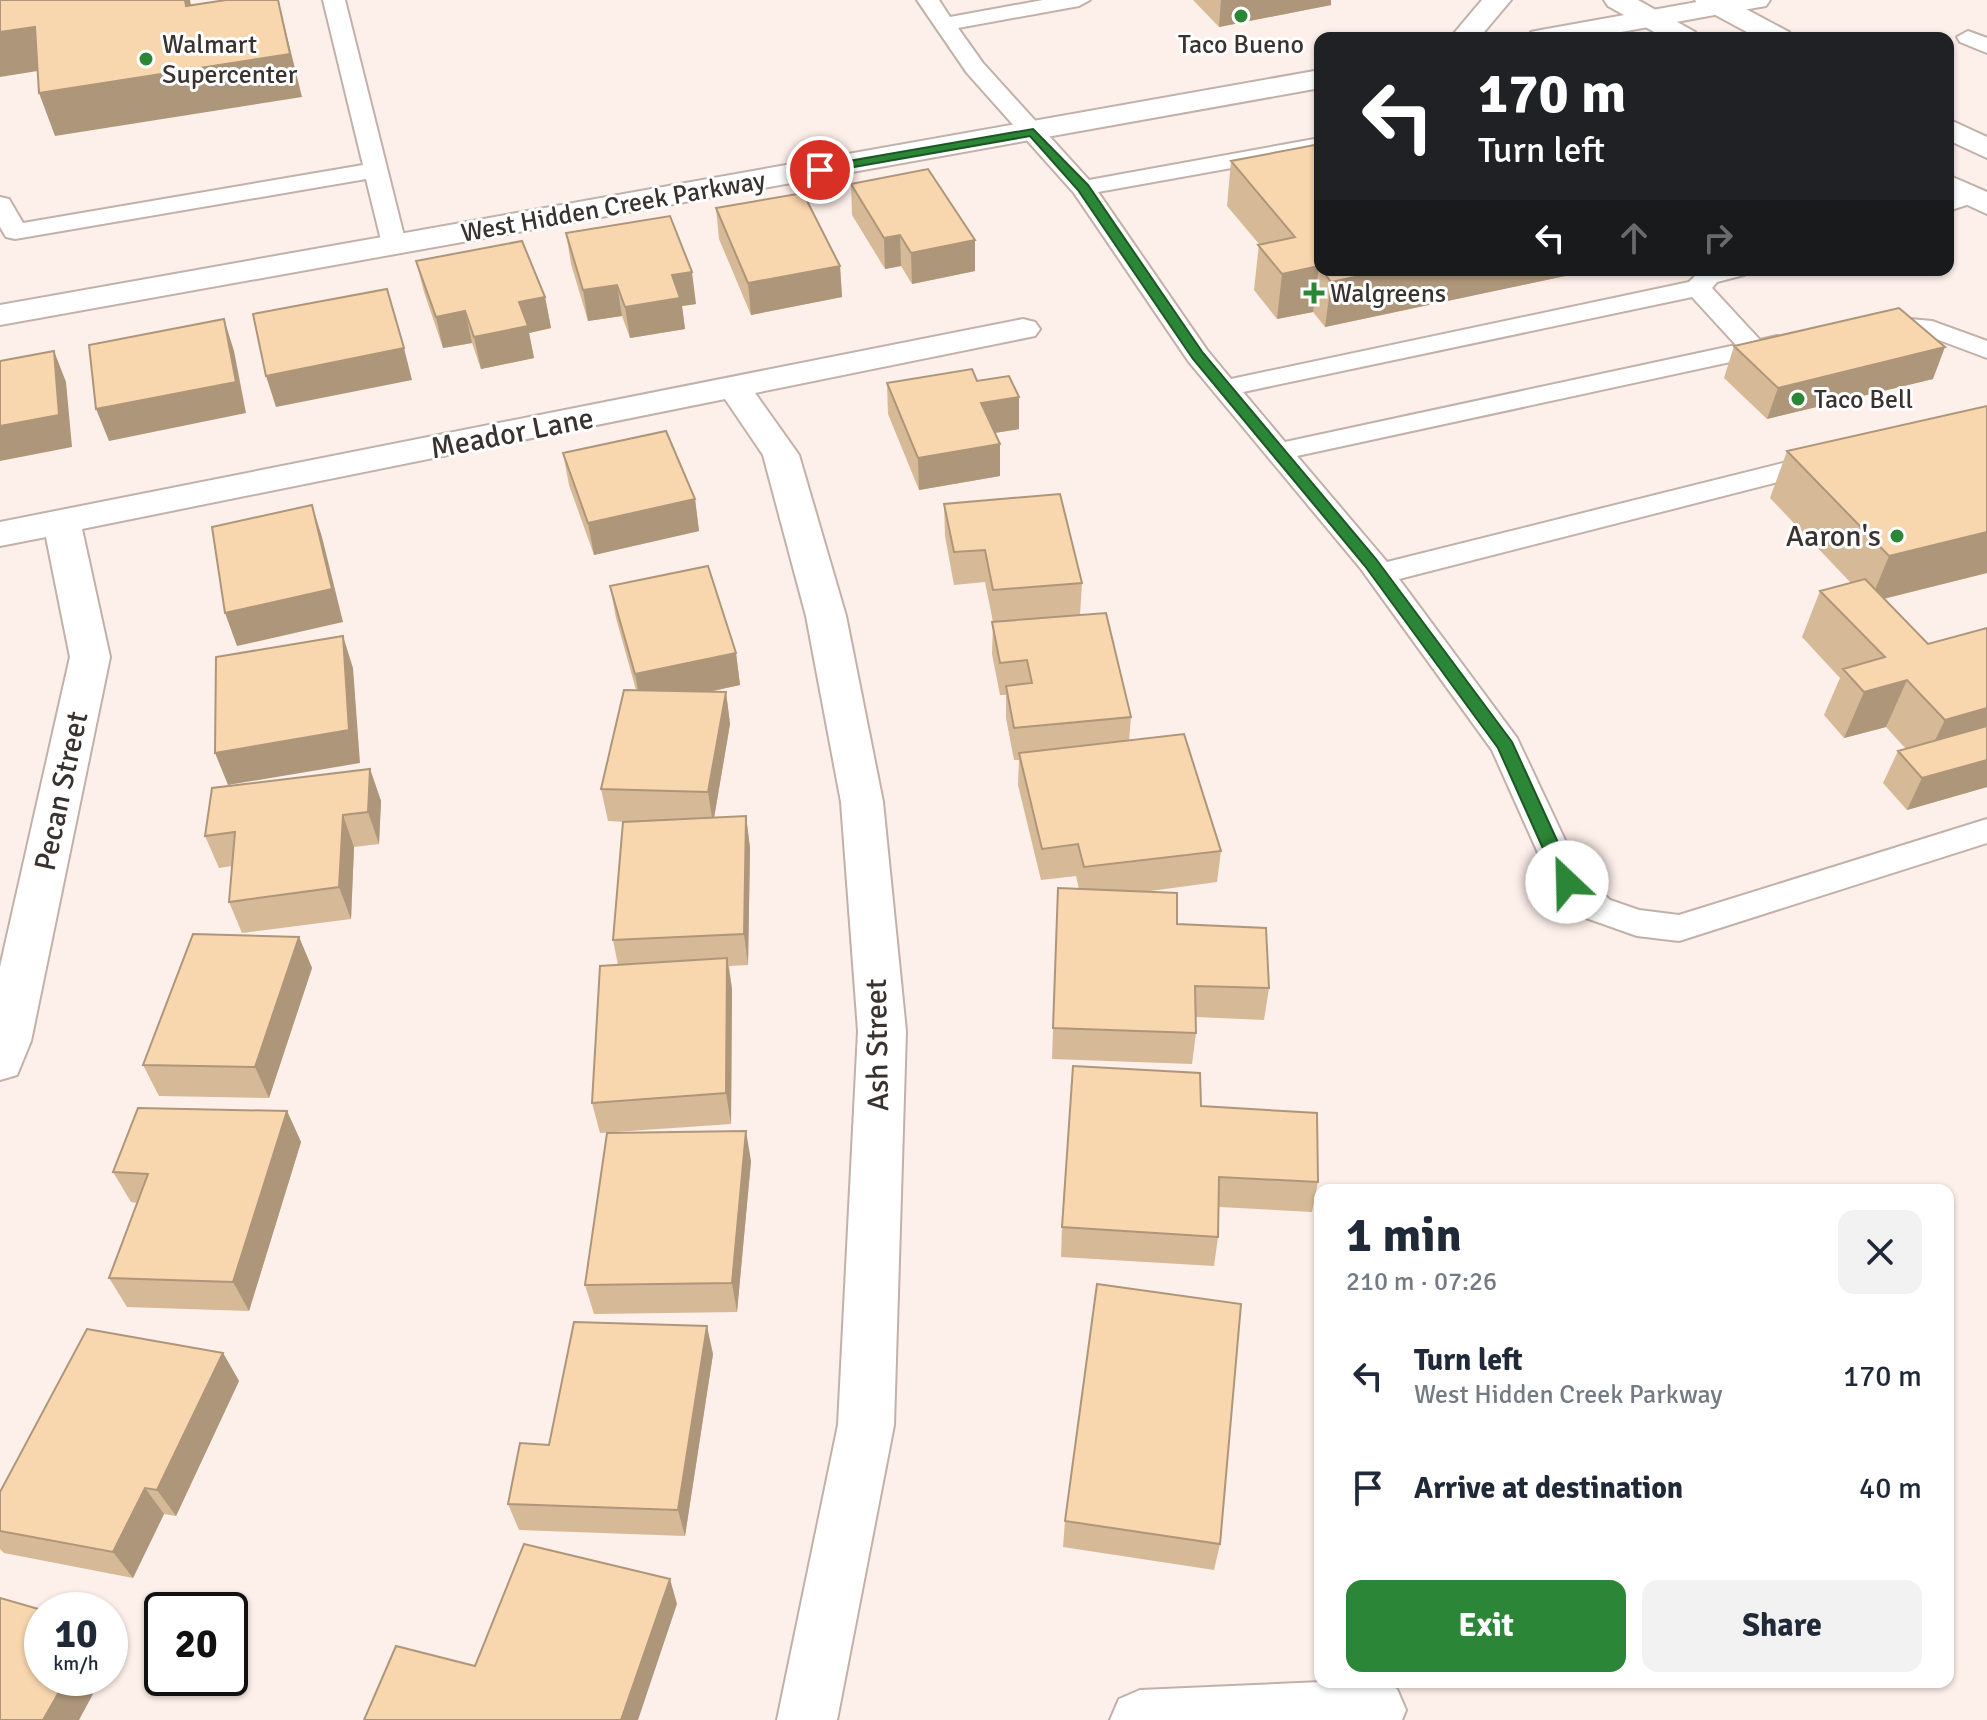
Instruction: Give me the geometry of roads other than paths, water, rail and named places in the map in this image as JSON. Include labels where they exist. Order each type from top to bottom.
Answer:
[{"type":"street","points":[[1469,32],[1497,0]]},
{"type":"street","points":[[1618,0],[1674,32]]},
{"type":"street","points":[[1575,32],[1650,19],[1714,3],[1756,0]]},
{"type":"street","points":[[1714,3],[1768,32]]},
{"type":"street","name":"West Hidden Creek Parkway","points":[[0,315],[1314,80]]},
{"type":"street","points":[[1954,131],[1987,149]]},
{"type":"street","name":"Meador Lane","points":[[0,534],[1023,329]]},
{"type":"street","name":"Ash Street","points":[[735,389],[781,455],[826,616],[862,802],[882,1031],[866,1425],[807,1720]]},
{"type":"street","name":"Pecan Street","points":[[0,1061],[7,1041],[90,657],[61,521]]},
{"type":"street","points":[[1140,1720],[1376,1710]]},
{"type":"lane","points":[[334,0],[394,244]]},
{"type":"lane","points":[[928,0],[975,68],[1083,188],[1198,356],[1379,574],[1506,746],[1567,882],[1598,909],[1637,923],[1679,928],[1987,831]]},
{"type":"lane","points":[[944,24],[1079,0]]},
{"type":"lane","points":[[1083,188],[1314,146]]},
{"type":"lane","points":[[0,204],[8,233],[376,170]]},
{"type":"lane","points":[[1225,388],[1698,288],[1712,276]]},
{"type":"lane","points":[[1698,288],[1754,349]]},
{"type":"lane","points":[[1854,328],[1880,324],[1932,329],[1987,350]]},
{"type":"lane","points":[[1278,452],[1800,339]]},
{"type":"lane","points":[[1379,574],[1856,454]]},
{"type":"place","name":"Taco Bueno","points":[[1241,16]]},
{"type":"place","name":"Walmart Supercenter","points":[[146,59]]},
{"type":"place","name":"Walgreens","points":[[1314,293]]},
{"type":"place","name":"Taco Bell","points":[[1798,399]]},
{"type":"place","name":"Aaron's","points":[[1897,536]]}]
